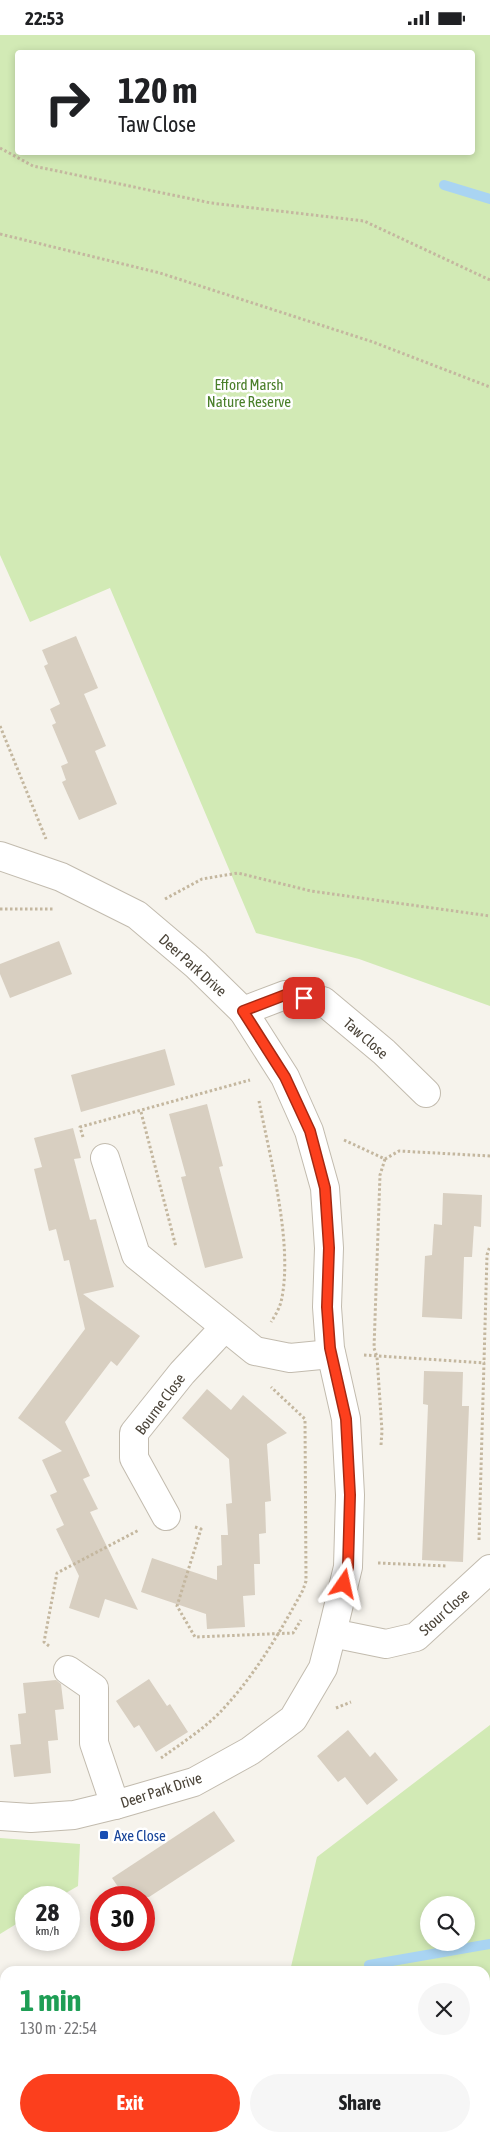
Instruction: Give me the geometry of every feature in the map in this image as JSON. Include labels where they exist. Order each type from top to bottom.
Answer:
[{"type":"street","name":"Deer Park Drive","points":[[0,856],[61,877],[137,915],[196,965],[243,1011],[281,1071],[310,1131],[325,1188],[329,1248],[327,1307],[331,1354],[346,1419],[350,1495],[349,1561],[334,1625],[323,1668],[293,1719],[250,1751],[194,1782],[74,1815],[32,1818],[0,1816]]},
{"type":"street","name":"Taw Close","points":[[243,1011],[285,995],[323,1001],[384,1052],[426,1093]]},
{"type":"street","points":[[106,1158],[136,1255],[255,1351],[290,1358],[331,1354]]},
{"type":"street","name":"Bourne Close","points":[[166,1517],[134,1458],[134,1433],[182,1373],[224,1327]]},
{"type":"street","name":"Stour Close","points":[[334,1625],[386,1644],[416,1637],[484,1558]]},
{"type":"street","points":[[68,1670],[94,1688],[94,1743],[115,1805]]},
{"type":"path","points":[[0,149],[33,166],[211,203],[364,221],[490,280]]},
{"type":"path","points":[[0,234],[160,273],[373,342],[490,387]]},
{"type":"path","points":[[0,726],[61,877]]},
{"type":"path","points":[[137,915],[202,879],[238,873],[312,891],[490,916]]},
{"type":"path","points":[[164,1279],[182,1267],[141,1112],[281,1071]]},
{"type":"path","points":[[156,1761],[183,1743],[223,1709],[260,1665],[279,1634],[306,1581],[305,1419],[255,1373],[255,1351],[280,1304],[285,1259],[283,1229],[258,1097]]},
{"type":"path","points":[[341,1139],[385,1159]]},
{"type":"path","points":[[380,1450],[382,1431],[377,1357],[374,1347],[380,1175],[385,1159],[399,1151],[490,1155]]},
{"type":"path","points":[[484,1558],[485,1363],[488,1339],[487,1255],[490,1246]]},
{"type":"path","points":[[371,1355],[377,1357],[485,1363]]},
{"type":"path","points":[[68,1670],[68,1661],[44,1642],[57,1573],[166,1517],[201,1529],[177,1606],[195,1637],[293,1633],[315,1599],[334,1625]]},
{"type":"path","points":[[349,1561],[456,1567]]},
{"type":"green space","name":"Efford Marsh Nature Reserve","points":[[0,35],[490,35],[490,1006],[359,959],[256,933],[110,588],[30,622],[0,555]]},
{"type":"green space","points":[[490,1725],[490,1966],[291,1966],[317,1857]]},
{"type":"green space","points":[[0,1838],[80,1844],[78,1886],[15,1886],[15,1925],[0,1934]]},
{"type":"building","points":[[76,636],[98,688],[84,694],[106,746],[95,751],[117,804],[79,820],[62,782],[66,780],[61,766],[68,763],[52,725],[56,723],[50,709],[60,704],[44,666],[48,664],[42,650]]},
{"type":"building","points":[[59,941],[72,974],[10,998],[0,974],[0,964]]},
{"type":"building","points":[[165,1049],[175,1085],[81,1112],[71,1075]]},
{"type":"building","points":[[207,1104],[223,1166],[219,1167],[243,1258],[205,1268],[181,1177],[186,1176],[169,1114]]},
{"type":"building","points":[[73,1128],[81,1158],[74,1159],[90,1220],[96,1219],[114,1287],[83,1294],[140,1336],[117,1366],[111,1361],[65,1422],[90,1476],[83,1479],[98,1509],[90,1512],[138,1610],[105,1599],[99,1618],[69,1608],[79,1576],[56,1529],[64,1525],[50,1495],[57,1492],[42,1460],[62,1451],[18,1418],[85,1329],[69,1260],[64,1261],[56,1229],[49,1231],[34,1169],[42,1167],[34,1138]]},
{"type":"building","points":[[443,1193],[482,1195],[481,1227],[474,1226],[472,1257],[464,1257],[462,1319],[422,1317],[425,1256],[432,1255],[434,1224],[442,1225]]},
{"type":"building","points":[[424,1371],[463,1372],[462,1406],[469,1406],[463,1562],[422,1560],[428,1405],[423,1404]]},
{"type":"building","points":[[207,1389],[231,1410],[243,1395],[287,1433],[267,1444],[271,1501],[265,1502],[266,1533],[259,1534],[260,1564],[254,1564],[255,1595],[243,1596],[245,1627],[207,1629],[206,1614],[141,1592],[152,1558],[217,1580],[217,1566],[222,1565],[221,1535],[228,1535],[226,1504],[232,1503],[229,1459],[182,1418]]},
{"type":"building","points":[[149,1679],[167,1706],[170,1704],[188,1732],[156,1752],[139,1725],[134,1728],[116,1701]]},
{"type":"building","points":[[56,1680],[61,1684],[64,1709],[55,1710],[58,1740],[48,1741],[51,1773],[14,1777],[10,1745],[21,1744],[18,1714],[26,1713],[23,1683]]},
{"type":"building","points":[[348,1730],[370,1757],[375,1752],[398,1780],[367,1805],[345,1777],[338,1782],[317,1756]]},
{"type":"building","points":[[214,1811],[235,1841],[155,1893],[155,1886],[117,1886],[112,1878]]},
{"type":"waterway","points":[[444,185],[490,199]]},
{"type":"waterway","points":[[369,1965],[490,1944]]},
{"type":"place","name":"Axe Close","points":[[104,1835]]},
{"type":"route","points":[[304,998],[285,995],[243,1011],[285,1077],[310,1131],[325,1188],[329,1248],[327,1307],[330,1348],[346,1419],[350,1495],[348,1567],[344,1584]]}]
